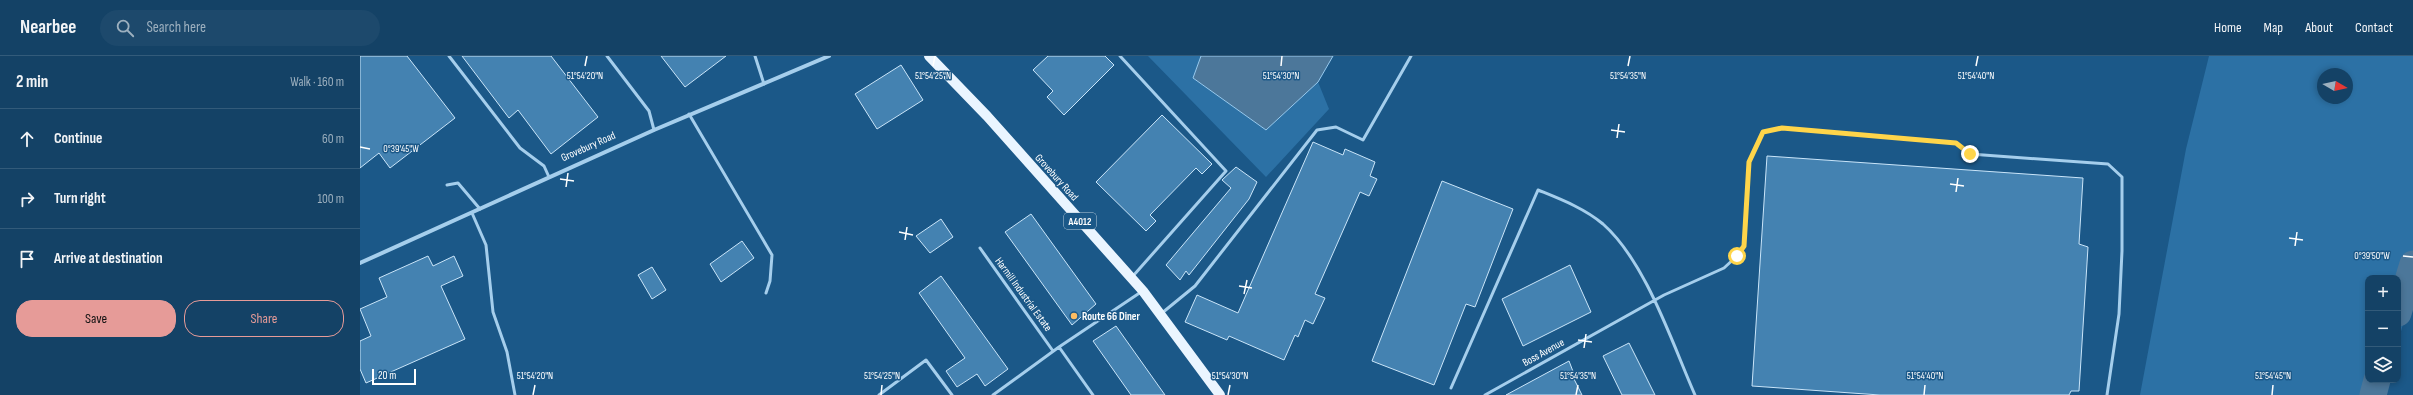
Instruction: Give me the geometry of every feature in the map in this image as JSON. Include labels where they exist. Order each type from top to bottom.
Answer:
[{"type":"main road","name":"Grovebury Road","points":[[928,56],[986,116],[1132,278],[1161,314],[1220,395]]},
{"type":"street","name":"Grovebury Road","points":[[360,262],[472,213],[689,114],[829,56]]},
{"type":"lane","points":[[449,56],[520,148],[544,166],[549,177]]},
{"type":"lane","points":[[607,56],[648,111],[654,130]]},
{"type":"lane","points":[[755,56],[764,84]]},
{"type":"lane","points":[[1120,56],[1226,171],[1132,278]]},
{"type":"lane","points":[[1161,314],[1195,286],[1317,130],[1336,127],[1363,140],[1411,56]]},
{"type":"lane","points":[[689,114],[772,255],[770,281],[766,293]]},
{"type":"lane","name":"Boss Avenue","points":[[1484,395],[1654,300],[1724,268],[1744,246],[1749,162],[1763,132],[1782,128],[1956,143],[1970,154],[2108,164],[2122,177],[2122,251],[2119,314],[2107,395]]},
{"type":"lane","points":[[447,185],[458,183],[480,209]]},
{"type":"lane","points":[[1451,388],[1538,190],[1574,206],[1603,225],[1633,262],[1654,300],[1695,395]]},
{"type":"lane","points":[[472,213],[486,245],[493,312],[507,352],[515,395]]},
{"type":"lane","name":"Harmill Industrial Estate","points":[[980,248],[1053,351]]},
{"type":"lane","points":[[993,395],[1053,351],[1143,291]]},
{"type":"lane","points":[[1059,347],[1093,395]]},
{"type":"lane","points":[[879,395],[926,360],[952,395]]},
{"type":"shaded area","points":[[1148,56],[1201,56],[1193,78],[1266,130],[1318,82],[1329,109],[1266,177]]},
{"type":"shaded area","points":[[1201,56],[1333,56],[1318,82],[1266,130],[1193,78]]},
{"type":"shaded area","points":[[2209,56],[2413,56],[2413,289],[2401,331],[2401,275],[2365,275],[2365,383],[2388,383],[2384,395],[2140,395],[2186,149]]},
{"type":"building","points":[[360,56],[407,56],[455,118],[390,168],[379,153],[360,168]]},
{"type":"building","points":[[462,56],[551,56],[598,117],[551,154],[518,110],[509,118]]},
{"type":"building","points":[[661,56],[726,56],[685,87]]},
{"type":"building","points":[[1048,56],[1105,56],[1114,65],[1064,115],[1047,97],[1053,91],[1033,70]]},
{"type":"building","points":[[901,65],[923,100],[877,129],[855,94]]},
{"type":"building","points":[[1162,115],[1212,164],[1202,174],[1196,168],[1150,215],[1156,221],[1146,231],[1096,182]]},
{"type":"building","points":[[1313,142],[1343,155],[1345,149],[1375,162],[1370,176],[1377,179],[1369,196],[1360,192],[1315,294],[1325,298],[1313,324],[1305,320],[1298,337],[1295,335],[1284,360],[1229,336],[1227,340],[1185,322],[1197,295],[1238,313]]},
{"type":"building","points":[[1767,156],[2083,178],[2079,244],[2088,247],[2079,391],[2071,391],[2069,395],[1880,395],[1752,386]]},
{"type":"building","points":[[1236,167],[1257,182],[1249,199],[1189,275],[1186,271],[1180,280],[1166,265],[1231,188],[1222,180]]},
{"type":"building","points":[[1442,181],[1513,209],[1475,307],[1466,304],[1434,385],[1372,361]]},
{"type":"building","points":[[1031,214],[1096,304],[1072,325],[1005,232]]},
{"type":"building","points":[[941,219],[953,237],[930,253],[916,236]]},
{"type":"building","points":[[742,241],[754,258],[721,282],[710,264]]},
{"type":"building","points":[[428,256],[433,266],[454,256],[463,276],[441,286],[465,339],[366,383],[360,369],[360,341],[371,336],[360,309],[387,297],[379,278]]},
{"type":"building","points":[[1570,265],[1591,312],[1523,346],[1502,299]]},
{"type":"building","points":[[652,267],[666,290],[652,299],[638,275]]},
{"type":"building","points":[[941,276],[1008,369],[985,386],[977,374],[957,387],[946,371],[965,358],[919,293]]},
{"type":"building","points":[[1116,326],[1165,395],[1131,395],[1093,341]]},
{"type":"building","points":[[1629,343],[1655,395],[1622,395],[1603,356]]},
{"type":"building","points":[[1569,361],[1574,374],[1572,375],[1582,395],[1506,395]]},
{"type":"waterway","points":[[2399,311],[2413,264]]},
{"type":"waterway","points":[[2373,395],[2376,383]]},
{"type":"place","name":"Route 66 Diner","points":[[1074,316]]},
{"type":"route","points":[[1737,256],[1744,246],[1749,162],[1763,132],[1782,128],[1956,143],[1970,154]]}]
